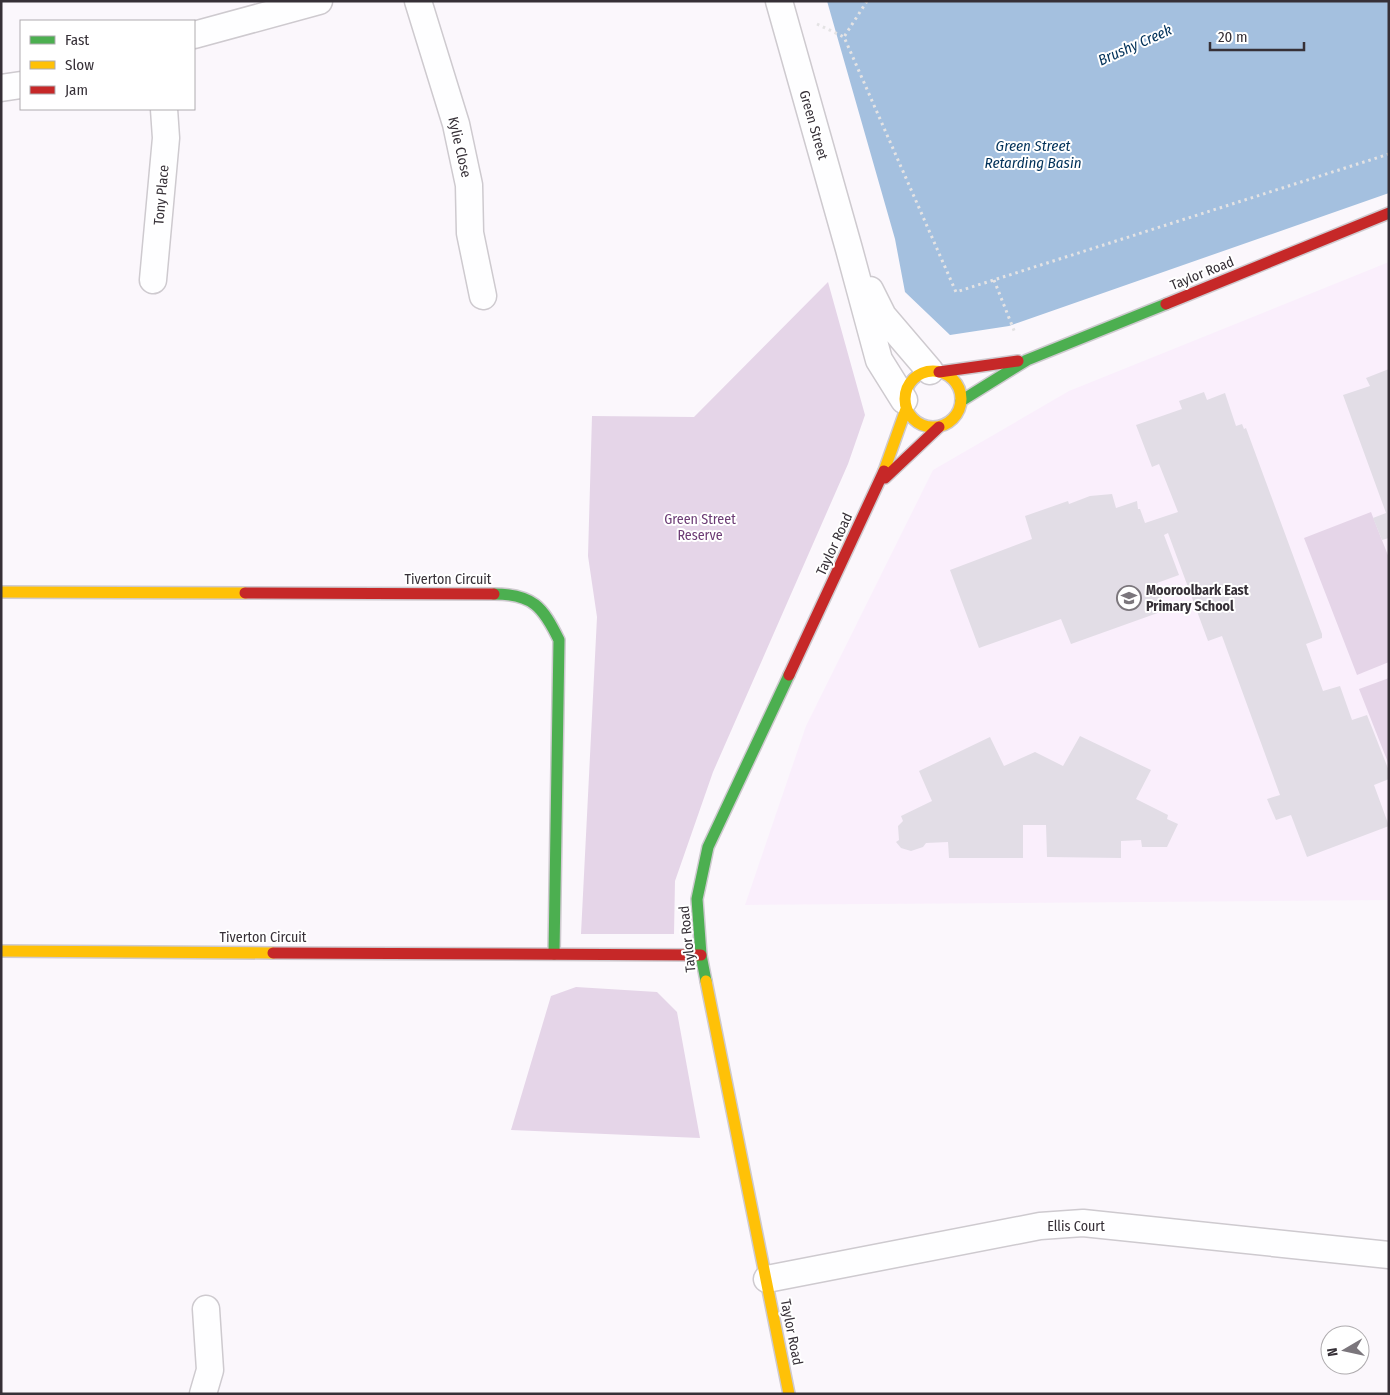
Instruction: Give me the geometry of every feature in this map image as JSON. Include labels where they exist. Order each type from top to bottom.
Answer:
[{"type":"street","points":[[195,36],[319,1]]},
{"type":"street","name":"Kylie Close","points":[[418,1],[456,124],[469,185],[470,233],[484,296]]},
{"type":"street","name":"Green Street","points":[[779,1],[879,360],[905,404]]},
{"type":"street","points":[[1,88],[20,85]]},
{"type":"street","name":"Tony Place","points":[[153,280],[166,138],[164,110]]},
{"type":"street","name":"Taylor Road","points":[[961,401],[1027,360],[1389,213]]},
{"type":"street","name":"Green Street","points":[[849,249],[883,316],[934,371]]},
{"type":"street","name":"Taylor Road","points":[[934,371],[1027,360]]},
{"type":"street","points":[[934,371],[948,376],[956,382],[960,391],[961,401],[959,410],[954,418],[947,424],[930,428],[916,422],[905,404],[909,384],[914,378],[922,373],[934,371]]},
{"type":"street","name":"Taylor Road","points":[[789,1394],[701,955],[697,900],[708,847],[880,482],[905,404]]},
{"type":"street","name":"Taylor Road","points":[[880,482],[939,427]]},
{"type":"street","name":"Tiverton Circuit","points":[[1,592],[512,594],[532,601],[549,619],[558,640],[554,954]]},
{"type":"street","name":"Tiverton Circuit","points":[[1,951],[701,955]]},
{"type":"street","name":"Ellis Court","points":[[767,1279],[1040,1226],[1083,1223],[1389,1255]]},
{"type":"street","points":[[203,1394],[210,1370],[206,1309]]},
{"type":"path","points":[[867,1],[844,37],[956,292],[1389,154]]},
{"type":"path","points":[[994,280],[1016,335]]},
{"type":"shaded area","name":"Mooroolbark East Primary School","points":[[1389,262],[1389,900],[745,905],[806,726],[933,470],[1069,391]]},
{"type":"green space","name":"Green Street Reserve","points":[[828,282],[865,415],[848,464],[713,772],[675,881],[674,934],[581,934],[597,617],[588,556],[592,416],[694,417]]},
{"type":"green space","points":[[1371,512],[1389,558],[1389,662],[1357,675],[1304,538]]},
{"type":"green space","points":[[1389,678],[1389,765],[1359,689]]},
{"type":"green space","points":[[576,987],[657,992],[677,1012],[700,1138],[511,1130],[551,996]]},
{"type":"water","name":"Green Street Retarding Basin","points":[[827,1],[1389,1],[1389,193],[1009,326],[950,335],[905,292],[895,239]]},
{"type":"building","points":[[1389,369],[1389,538],[1382,540],[1373,518],[1386,513],[1343,395],[1370,386],[1366,378]]},
{"type":"building","points":[[1204,392],[1207,400],[1225,393],[1236,426],[1242,424],[1244,429],[1246,428],[1322,634],[1322,638],[1306,644],[1323,691],[1340,686],[1352,720],[1367,715],[1389,771],[1389,779],[1374,785],[1389,826],[1307,857],[1291,815],[1276,820],[1267,799],[1280,795],[1222,636],[1208,641],[1168,533],[1164,535],[1179,575],[1157,583],[1166,610],[1071,644],[1061,619],[979,648],[950,570],[1032,539],[1025,516],[1068,501],[1069,504],[1090,496],[1112,494],[1116,508],[1137,501],[1138,509],[1140,509],[1145,523],[1178,512],[1159,464],[1152,467],[1136,425],[1182,409],[1179,401]]},
{"type":"building","points":[[1080,736],[1151,770],[1136,799],[1168,815],[1167,819],[1178,824],[1167,847],[1142,847],[1141,840],[1121,841],[1121,858],[1047,857],[1046,825],[1023,825],[1023,858],[949,858],[948,842],[926,843],[923,847],[911,851],[901,848],[896,842],[899,840],[898,826],[903,821],[901,816],[932,801],[919,771],[990,737],[1004,766],[1035,752],[1063,766]]},
{"type":"traffic: fast","points":[[961,401],[1027,360],[1166,304]]},
{"type":"traffic: fast","points":[[494,594],[518,597],[535,605],[548,619],[559,640],[554,954]]},
{"type":"traffic: fast","points":[[706,981],[701,955],[697,899],[708,847],[789,675]]},
{"type":"traffic: slow","points":[[928,371],[938,371],[953,379],[959,388],[961,399],[959,410],[953,419],[938,427],[928,427],[917,422],[910,415],[905,404],[905,394],[910,383],[917,376],[928,371]]},
{"type":"traffic: slow","points":[[884,471],[906,409]]},
{"type":"traffic: slow","points":[[1,592],[245,593]]},
{"type":"traffic: slow","points":[[1,951],[273,953]]},
{"type":"traffic: slow","points":[[706,981],[789,1394]]},
{"type":"traffic: jam","points":[[1166,304],[1389,213]]},
{"type":"traffic: jam","points":[[939,372],[1018,361]]},
{"type":"traffic: jam","points":[[885,478],[939,427]]},
{"type":"traffic: jam","points":[[789,675],[884,471]]},
{"type":"traffic: jam","points":[[245,593],[494,594]]},
{"type":"traffic: jam","points":[[273,953],[701,955]]},
{"type":"place","name":"Mooroolbark East Primary School","points":[[1129,598]]},
{"type":"water label","name":"Brushy Creek","points":[[1135,45]]}]
